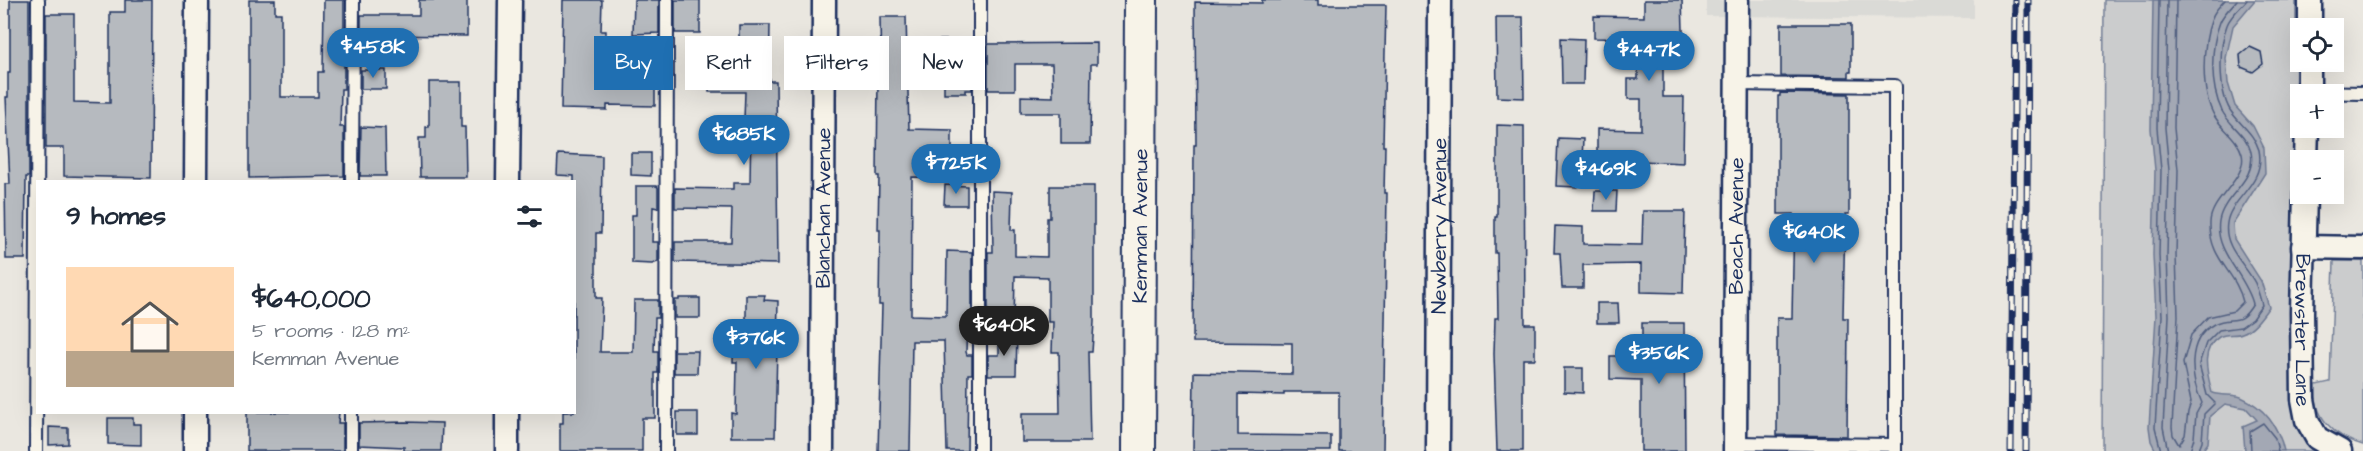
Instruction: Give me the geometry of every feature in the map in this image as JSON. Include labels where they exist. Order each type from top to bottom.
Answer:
[{"type":"street","points":[[196,180],[197,0]]},
{"type":"street","points":[[508,180],[510,0]]},
{"type":"street","name":"Blanchan Avenue","points":[[822,451],[824,0]]},
{"type":"street","name":"Kemman Avenue","points":[[1139,451],[1141,0]]},
{"type":"street","name":"Newberry Avenue","points":[[1438,451],[1440,0]]},
{"type":"street","name":"Beach Avenue","points":[[1735,447],[1737,0]]},
{"type":"street","points":[[2310,0],[2310,18]]},
{"type":"street","name":"Brewster Lane","points":[[2305,204],[2303,399],[2307,420],[2317,438],[2340,451]]},
{"type":"street","points":[[2303,247],[2363,248]]},
{"type":"street","points":[[195,414],[195,451]]},
{"type":"street","points":[[507,414],[507,451]]},
{"type":"lane","points":[[37,180],[38,0]]},
{"type":"lane","points":[[352,180],[353,0]]},
{"type":"lane","points":[[666,451],[667,0]]},
{"type":"lane","points":[[980,451],[981,0]]},
{"type":"lane","points":[[1735,447],[1895,448],[1895,86],[1737,84]]},
{"type":"lane","points":[[2344,93],[2363,93]]},
{"type":"lane","points":[[36,414],[36,451]]},
{"type":"lane","points":[[351,414],[351,451]]},
{"type":"shaded area","points":[[1706,0],[1974,0],[1974,18],[1706,16]]},
{"type":"shaded area","points":[[2104,0],[2296,0],[2296,18],[2290,18],[2290,72],[2296,72],[2296,84],[2290,84],[2290,138],[2295,138],[2295,150],[2290,150],[2290,204],[2295,204],[2294,394],[2320,451],[2102,451]]},
{"type":"shaded area","points":[[2334,261],[2363,261],[2363,445],[2343,437],[2327,424],[2321,416],[2316,396],[2316,385],[2330,382]]},
{"type":"water","points":[[2153,0],[2255,0],[2233,26],[2226,58],[2228,83],[2235,106],[2253,126],[2264,148],[2265,173],[2233,223],[2234,239],[2261,281],[2269,307],[2250,329],[2239,334],[2219,337],[2213,342],[2206,363],[2212,393],[2241,397],[2257,406],[2274,426],[2284,451],[2245,451],[2243,426],[2257,420],[2246,408],[2225,404],[2210,416],[2208,443],[2202,451],[2156,451],[2151,441],[2149,427],[2156,316],[2153,255],[2155,170],[2151,129]]},
{"type":"building","points":[[10,0],[29,0],[29,177],[26,177],[25,259],[6,259],[5,184],[10,184],[6,97],[8,97],[8,73],[10,73]]},
{"type":"building","points":[[125,0],[152,0],[151,178],[64,176],[64,148],[46,148],[46,14],[74,14],[74,102],[110,103],[110,12],[125,12]]},
{"type":"building","points":[[249,0],[275,0],[275,13],[281,13],[281,97],[318,97],[318,72],[323,72],[324,0],[344,0],[344,89],[341,89],[340,127],[344,127],[344,176],[249,178]]},
{"type":"building","points":[[419,0],[467,0],[467,36],[361,35],[361,15],[419,15]]},
{"type":"building","points":[[563,0],[602,0],[601,31],[606,31],[606,36],[594,36],[594,90],[655,90],[655,106],[607,105],[607,110],[561,109]]},
{"type":"building","points":[[634,0],[659,0],[659,33],[633,34]]},
{"type":"building","points":[[675,0],[700,0],[700,33],[675,33]]},
{"type":"building","points":[[1262,0],[1318,0],[1318,5],[1386,5],[1383,146],[1385,146],[1384,193],[1387,193],[1383,451],[1339,451],[1339,392],[1284,392],[1284,395],[1238,394],[1238,435],[1331,436],[1331,451],[1193,451],[1194,372],[1292,374],[1292,343],[1193,342],[1194,145],[1196,145],[1195,2],[1262,3]]},
{"type":"building","points":[[1644,0],[1682,0],[1684,59],[1663,59],[1663,97],[1684,97],[1683,163],[1641,161],[1641,153],[1597,152],[1597,129],[1641,130],[1641,99],[1628,99],[1628,79],[1638,79],[1638,39],[1594,38],[1594,16],[1644,17]]},
{"type":"building","points":[[880,17],[906,17],[907,36],[901,36],[901,90],[908,90],[909,129],[952,130],[952,178],[912,177],[911,315],[946,316],[947,251],[972,252],[972,321],[967,320],[966,352],[967,355],[972,355],[972,374],[968,374],[967,451],[947,451],[944,341],[912,341],[910,451],[878,451],[882,305],[879,305],[878,90],[889,90],[889,36],[880,36]]},
{"type":"building","points":[[1496,17],[1523,17],[1524,98],[1497,97]]},
{"type":"building","points":[[1781,24],[1851,24],[1851,72],[1849,72],[1849,77],[1781,76]]},
{"type":"building","points":[[739,25],[770,25],[770,36],[739,36]]},
{"type":"building","points":[[1561,38],[1584,39],[1583,84],[1562,84]]},
{"type":"building","points":[[1097,43],[1097,64],[1091,64],[1090,144],[1061,144],[1061,113],[1021,113],[1021,96],[1053,97],[1052,64],[1015,64],[1015,90],[988,90],[988,44]]},
{"type":"building","points":[[2250,47],[2261,52],[2263,64],[2253,72],[2241,67],[2240,55]]},
{"type":"building","points":[[361,70],[386,70],[386,89],[361,89]]},
{"type":"building","points":[[772,81],[776,81],[778,264],[675,262],[675,242],[731,242],[732,209],[675,208],[675,188],[733,189],[733,183],[750,183],[751,119],[744,119],[745,92],[709,92],[709,90],[772,90]]},
{"type":"building","points":[[429,82],[461,82],[461,127],[465,127],[466,177],[420,177],[419,138],[426,138],[426,127],[429,127]]},
{"type":"building","points":[[944,90],[966,90],[966,93],[944,93]]},
{"type":"building","points":[[1780,93],[1849,94],[1849,214],[1845,214],[1843,318],[1848,318],[1847,436],[1777,435],[1777,318],[1792,318],[1794,214],[1778,214],[1778,96]]},
{"type":"building","points":[[1497,125],[1524,126],[1525,324],[1535,324],[1535,359],[1523,359],[1523,451],[1497,451],[1494,354],[1495,318],[1498,318],[1497,253],[1495,253]]},
{"type":"building","points":[[361,127],[385,128],[386,176],[360,176]]},
{"type":"building","points":[[1558,138],[1583,139],[1582,159],[1578,159],[1577,187],[1556,186]]},
{"type":"building","points":[[631,153],[651,153],[651,176],[631,175]]},
{"type":"building","points":[[558,154],[602,156],[601,233],[596,233],[596,298],[602,298],[600,352],[633,352],[634,300],[658,300],[654,351],[658,351],[658,373],[655,373],[655,418],[642,418],[642,451],[560,451],[560,423],[563,423],[563,414],[576,414],[576,180],[574,176],[557,175]]},
{"type":"building","points":[[945,185],[967,186],[967,205],[944,205]]},
{"type":"building","points":[[636,186],[657,186],[658,188],[658,208],[653,207],[652,242],[658,242],[658,262],[652,264],[632,263],[632,215],[636,215]]},
{"type":"building","points":[[1050,186],[1094,186],[1094,322],[1092,352],[1088,352],[1090,442],[1022,442],[1022,413],[1060,413],[1059,352],[1052,352],[1053,322],[1048,322],[1048,277],[1015,276],[1014,321],[988,321],[988,252],[993,252],[992,191],[1012,192],[1011,230],[1015,230],[1015,256],[1047,257]]},
{"type":"building","points":[[1595,191],[1617,191],[1616,211],[1594,211]]},
{"type":"building","points":[[1643,211],[1685,211],[1683,293],[1641,292],[1641,264],[1583,265],[1583,288],[1562,288],[1560,253],[1554,253],[1555,226],[1583,227],[1583,244],[1642,245]]},
{"type":"building","points":[[746,295],[765,295],[764,300],[778,301],[775,437],[731,437],[731,413],[736,414],[737,362],[733,362],[734,323],[746,324]]},
{"type":"building","points":[[700,298],[700,318],[675,318],[675,300]]},
{"type":"building","points":[[1597,303],[1618,303],[1619,323],[1597,323]]},
{"type":"building","points":[[1642,323],[1684,323],[1685,451],[1641,451],[1641,380],[1610,379],[1610,356],[1642,356]]},
{"type":"building","points":[[999,334],[1017,334],[1016,375],[988,375],[988,355],[999,355]]},
{"type":"building","points":[[674,351],[698,351],[697,373],[674,373]]},
{"type":"building","points":[[1564,368],[1583,368],[1583,393],[1564,392]]},
{"type":"building","points":[[677,412],[698,412],[698,435],[677,435]]},
{"type":"building","points":[[247,414],[339,414],[338,423],[343,423],[343,451],[247,451]]},
{"type":"building","points":[[108,418],[133,418],[133,424],[141,424],[141,445],[108,444]]},
{"type":"building","points":[[359,423],[442,423],[441,451],[404,451],[404,447],[359,445]]},
{"type":"building","points":[[49,427],[68,428],[68,444],[49,445]]},
{"type":"railway","points":[[2011,451],[2015,0]]},
{"type":"railway","points":[[2026,451],[2028,0]]}]
